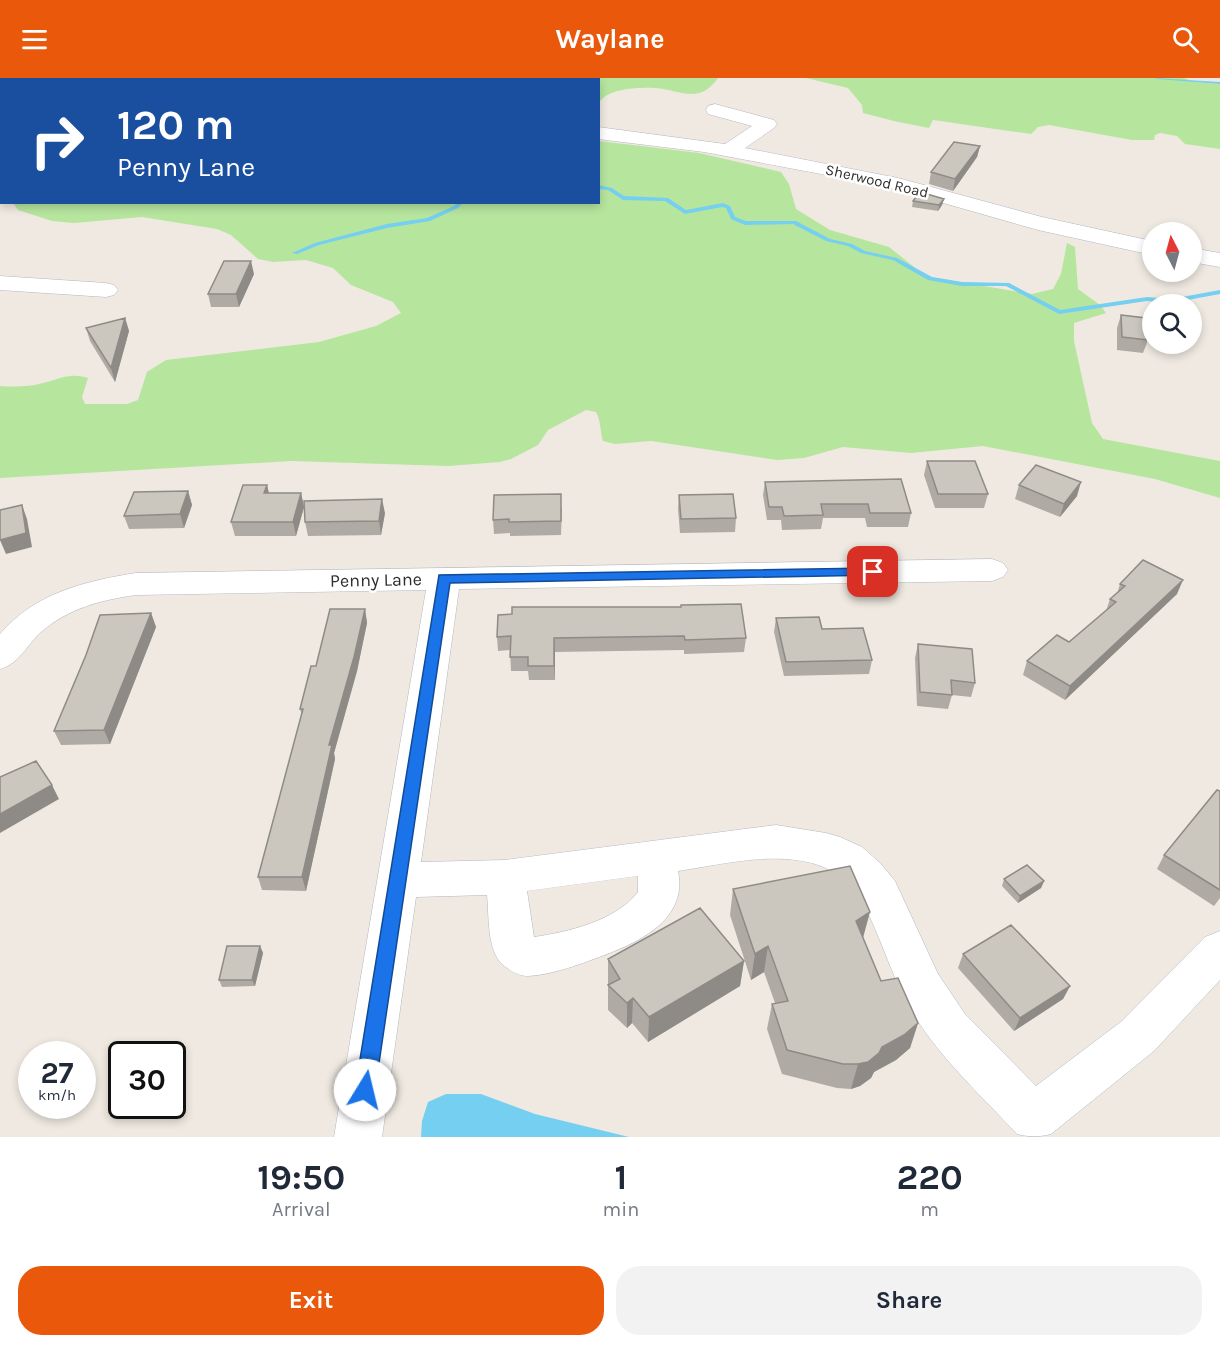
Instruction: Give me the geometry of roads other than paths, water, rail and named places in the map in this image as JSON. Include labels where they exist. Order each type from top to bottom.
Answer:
[{"type":"street","points":[[716,111],[767,124],[729,150]]},
{"type":"street","name":"Sherwood Road","points":[[600,134],[729,150],[879,180],[1038,223],[1142,246]]},
{"type":"street","points":[[1202,257],[1220,260]]},
{"type":"street","points":[[0,283],[106,290]]},
{"type":"street","name":"Penny Lane","points":[[0,657],[25,626],[44,612],[87,593],[113,587],[162,583],[992,570]]},
{"type":"street","points":[[358,1137],[444,579]]},
{"type":"street","points":[[398,880],[504,877],[776,841],[826,849],[848,860],[866,874],[880,893],[922,988],[949,1029],[1034,1117],[1138,1036],[1220,950]]},
{"type":"street","points":[[504,877],[510,933],[514,946],[526,957],[547,955],[579,947],[625,927],[647,910],[658,896],[659,878],[654,858]]},
{"type":"water","points":[[446,1094],[481,1094],[535,1114],[629,1137],[421,1137],[422,1121],[428,1102]]},
{"type":"waterway","points":[[1157,78],[1220,83]]},
{"type":"waterway","points":[[600,187],[610,189],[623,198],[666,199],[685,212],[723,205],[728,207],[733,218],[745,223],[794,222],[828,240],[850,245],[863,252],[895,259],[930,279],[962,284],[1007,284],[1059,312],[1147,299],[1171,301],[1220,292]]},
{"type":"waterway","points":[[295,253],[317,244],[387,226],[428,220],[459,204]]}]
